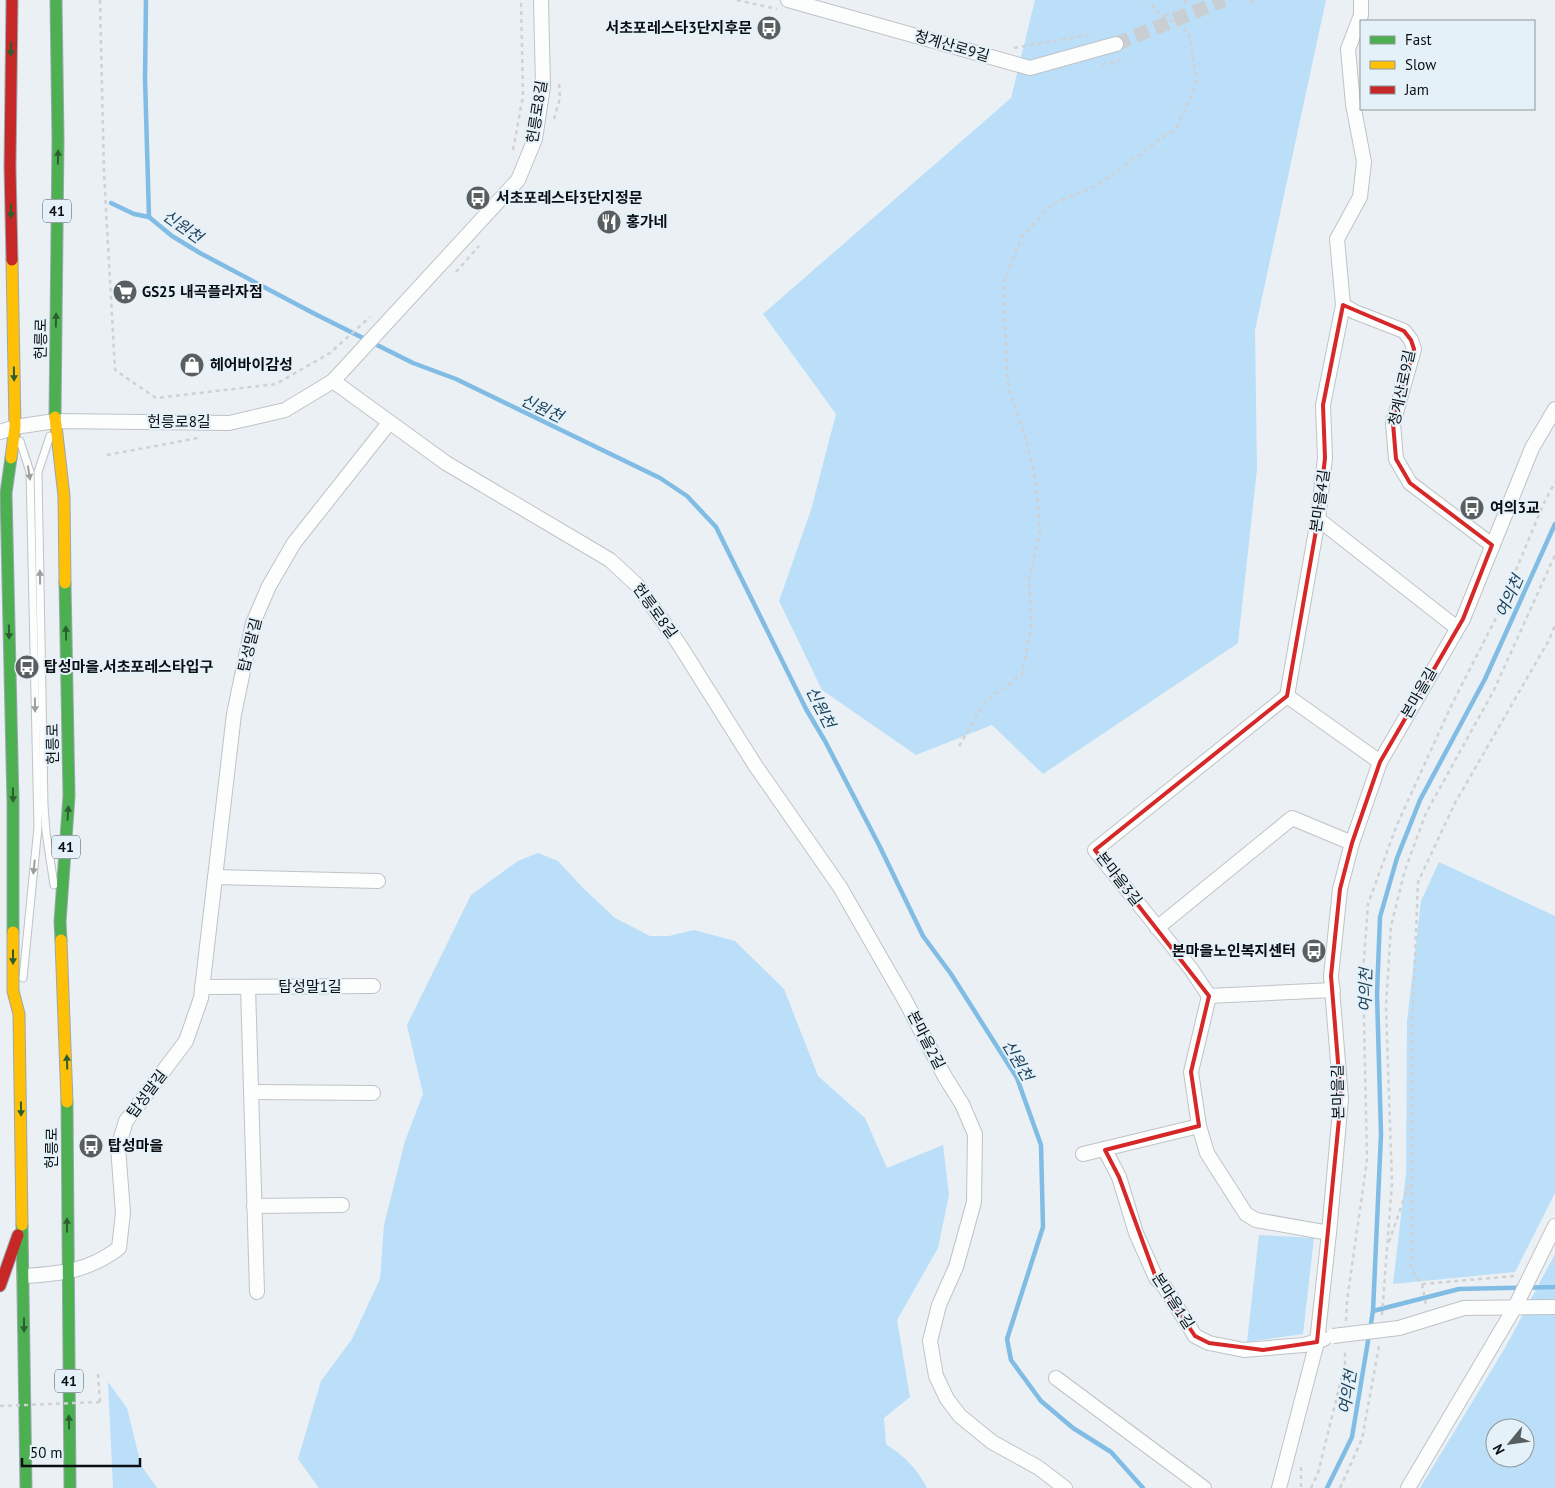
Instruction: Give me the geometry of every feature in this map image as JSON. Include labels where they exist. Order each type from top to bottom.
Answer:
[{"type":"main road","name":"헌릉로","points":[[12,0],[10,167],[15,427],[6,493],[13,803],[10,991],[19,1014],[26,1488]]},
{"type":"main road","name":"헌릉로","points":[[56,0],[58,139],[55,421],[64,496],[69,796],[60,922],[67,1065],[70,1488]]},
{"type":"main road","points":[[0,1286],[23,1221]]},
{"type":"street","name":"헌릉로8길","points":[[0,432],[15,427],[55,421],[228,423],[285,410],[333,381],[353,357],[518,180],[535,139],[543,86],[544,30],[541,0]]},
{"type":"street","name":"청계산로9길","points":[[788,0],[1030,68],[1116,44]]},
{"type":"street","points":[[1342,305],[1337,239],[1360,197],[1364,162],[1353,104],[1348,50],[1362,15],[1361,0]]},
{"type":"street","name":"청계산로9길","points":[[1342,305],[1404,331],[1411,340],[1414,349],[1393,423],[1396,459],[1410,483],[1492,545]]},
{"type":"street","name":"본마을4길","points":[[1287,696],[1318,519],[1326,458],[1323,405],[1342,305]]},
{"type":"street","name":"헌릉로8길","points":[[333,381],[446,463],[610,560],[638,586],[679,644],[755,765],[840,888],[857,919]]},
{"type":"street","name":"본마을길","points":[[1279,1488],[1317,1342],[1329,1233],[1341,1099],[1329,990],[1340,889],[1352,843],[1380,762],[1463,618],[1532,448],[1555,409]]},
{"type":"street","name":"탑성말길","points":[[24,1276],[67,1274],[108,1256],[119,1248],[123,1214],[118,1147],[126,1121],[186,1041],[201,998],[234,714],[253,623],[269,586],[294,544],[389,423]]},
{"type":"street","points":[[1318,519],[1457,628]]},
{"type":"street","points":[[1287,696],[1380,762]]},
{"type":"street","name":"본마을3길","points":[[1209,996],[1158,928],[1095,850],[1287,696]]},
{"type":"street","points":[[1158,928],[1292,818],[1352,843]]},
{"type":"street","points":[[215,877],[378,881]]},
{"type":"street","name":"본마을2길","points":[[857,919],[906,1002],[945,1077],[962,1104],[975,1134],[972,1210],[956,1266],[939,1304],[930,1341],[936,1376],[947,1399],[960,1416],[992,1442],[1039,1468],[1065,1488]]},
{"type":"street","name":"탑성말1길","points":[[202,987],[373,986]]},
{"type":"street","points":[[248,987],[257,1292]]},
{"type":"street","points":[[1329,990],[1209,996],[1191,1072],[1198,1126],[1207,1153],[1246,1214],[1256,1220],[1329,1233]]},
{"type":"street","points":[[251,1092],[373,1093]]},
{"type":"street","points":[[1083,1154],[1198,1126]]},
{"type":"street","name":"본마을1길","points":[[1105,1150],[1119,1177],[1136,1233],[1156,1278],[1164,1286],[1195,1336],[1208,1343],[1244,1350],[1263,1350],[1317,1342]]},
{"type":"street","points":[[254,1206],[342,1206]]},
{"type":"street","points":[[1408,1488],[1517,1303],[1555,1226]]},
{"type":"street","points":[[1317,1342],[1333,1336],[1399,1328],[1464,1308],[1517,1303],[1555,1307]]},
{"type":"street","points":[[1056,1378],[1204,1488]]},
{"type":"lane","points":[[55,421],[38,472],[44,806],[46,832],[60,922]]},
{"type":"lane","points":[[15,427],[30,472],[38,827],[19,1014]]},
{"type":"path","points":[[100,0],[104,173],[115,370],[156,398],[276,384],[330,354],[372,315]]},
{"type":"path","points":[[513,151],[523,96],[521,0]]},
{"type":"path","points":[[959,746],[984,703],[1022,674],[1030,627],[1029,579],[1040,531],[1036,482],[1024,432],[1008,387],[1003,285],[1021,238],[1054,203],[1098,185],[1177,127],[1197,83],[1189,32],[1155,11],[1150,0]]},
{"type":"path","points":[[1164,17],[1180,10],[1187,0]]},
{"type":"path","points":[[1250,2],[1259,0]]},
{"type":"path","points":[[1009,49],[1095,34]]},
{"type":"path","points":[[1346,1328],[1347,1300],[1367,1160],[1363,972],[1368,904],[1396,827],[1452,704],[1496,618],[1543,505],[1555,482]]},
{"type":"path","points":[[1383,1302],[1392,1182],[1386,1006],[1391,926],[1404,870],[1426,814],[1494,690],[1555,555]]},
{"type":"path","points":[[1426,1308],[1422,1286],[1411,1269],[1413,1007],[1418,882],[1455,803],[1549,640],[1555,624]]},
{"type":"path","points":[[1388,1245],[1411,1177]]},
{"type":"path","points":[[1422,1286],[1530,1276]]},
{"type":"path","points":[[1340,1488],[1362,1440],[1380,1344]]},
{"type":"path","points":[[1310,1488],[1318,1473],[1345,1364],[1345,1346]]},
{"type":"path","points":[[0,1406],[100,1402],[98,1374]]},
{"type":"highlighted area","points":[[1343,305],[1404,331],[1411,340],[1414,349],[1393,423],[1396,459],[1410,483],[1492,545],[1463,619],[1380,762],[1352,843],[1340,889],[1331,976],[1341,1099],[1317,1342],[1263,1350],[1209,1343],[1195,1336],[1156,1278],[1119,1177],[1105,1150],[1199,1126],[1191,1072],[1209,996],[1095,850],[1287,696],[1318,519],[1325,458],[1323,405]]},
{"type":"shaded area","points":[[1035,0],[1326,0],[1255,330],[1257,469],[1238,643],[1043,774],[992,725],[916,755],[822,690],[779,601],[811,510],[836,414],[763,314],[1011,98]]},
{"type":"shaded area","points":[[538,853],[558,861],[615,918],[650,936],[669,936],[694,930],[735,941],[784,989],[818,1076],[865,1118],[887,1168],[943,1145],[949,1195],[938,1248],[897,1320],[910,1397],[884,1418],[886,1444],[910,1463],[927,1488],[319,1488],[298,1459],[321,1381],[352,1339],[380,1279],[384,1225],[405,1141],[423,1094],[407,1025],[471,895],[518,861]]},
{"type":"shaded area","points":[[1439,862],[1555,916],[1555,1193],[1515,1272],[1393,1284],[1406,1173],[1407,1021],[1421,901]]},
{"type":"shaded area","points":[[1259,1235],[1314,1238],[1303,1334],[1247,1342]]},
{"type":"shaded area","points":[[1555,1254],[1555,1488],[1420,1488],[1505,1348]]},
{"type":"shaded area","points":[[108,1382],[127,1408],[141,1465],[157,1488],[113,1488]]},
{"type":"waterway","points":[[146,0],[145,78],[149,217]]},
{"type":"waterway","name":"신원천","points":[[111,203],[134,214],[149,217],[172,236],[200,253],[313,313],[413,363],[456,379],[660,478],[687,496],[716,527],[806,709],[825,741],[879,845],[923,936],[951,974],[1017,1078],[1041,1145],[1043,1227],[1007,1339],[1011,1360],[1041,1401],[1073,1428],[1111,1452],[1143,1488]]},
{"type":"waterway","name":"여의천","points":[[1327,1488],[1352,1437],[1373,1311],[1381,1134],[1377,994],[1380,917],[1397,858],[1420,800],[1485,679],[1555,524]]},
{"type":"waterway","points":[[1373,1311],[1459,1289],[1555,1287]]},
{"type":"tunnel","points":[[1116,44],[1224,0]]},
{"type":"traffic: fast","points":[[55,417],[58,139],[56,0]]},
{"type":"traffic: fast","points":[[11,458],[6,493],[13,803],[13,932]]},
{"type":"traffic: fast","points":[[61,940],[60,922],[69,796],[65,583]]},
{"type":"traffic: fast","points":[[67,1102],[70,1488]]},
{"type":"traffic: fast","points":[[22,1225],[26,1488]]},
{"type":"traffic: slow","points":[[11,458],[15,427],[12,260]]},
{"type":"traffic: slow","points":[[55,417],[64,496],[65,583]]},
{"type":"traffic: slow","points":[[13,932],[13,991],[19,1014],[22,1225]]},
{"type":"traffic: slow","points":[[61,940],[67,1102]]},
{"type":"traffic: jam","points":[[12,0],[10,167],[12,260]]},
{"type":"traffic: jam","points":[[0,1286],[18,1235]]},
{"type":"place","name":"서초포레스타3단지후문","points":[[769,28]]},
{"type":"place","name":"서초포레스타3단지정문","points":[[478,198]]},
{"type":"place","name":"홍가네","points":[[609,222]]},
{"type":"place","name":"GS25 내곡플라자점","points":[[125,292]]},
{"type":"place","name":"헤어바이감성","points":[[192,365]]},
{"type":"place","name":"여의3교","points":[[1472,508]]},
{"type":"place","name":"탑성마을.서초포레스타입구","points":[[27,667]]},
{"type":"place","name":"본마을노인복지센터","points":[[1314,951]]},
{"type":"place","name":"탑성마을","points":[[91,1146]]}]
